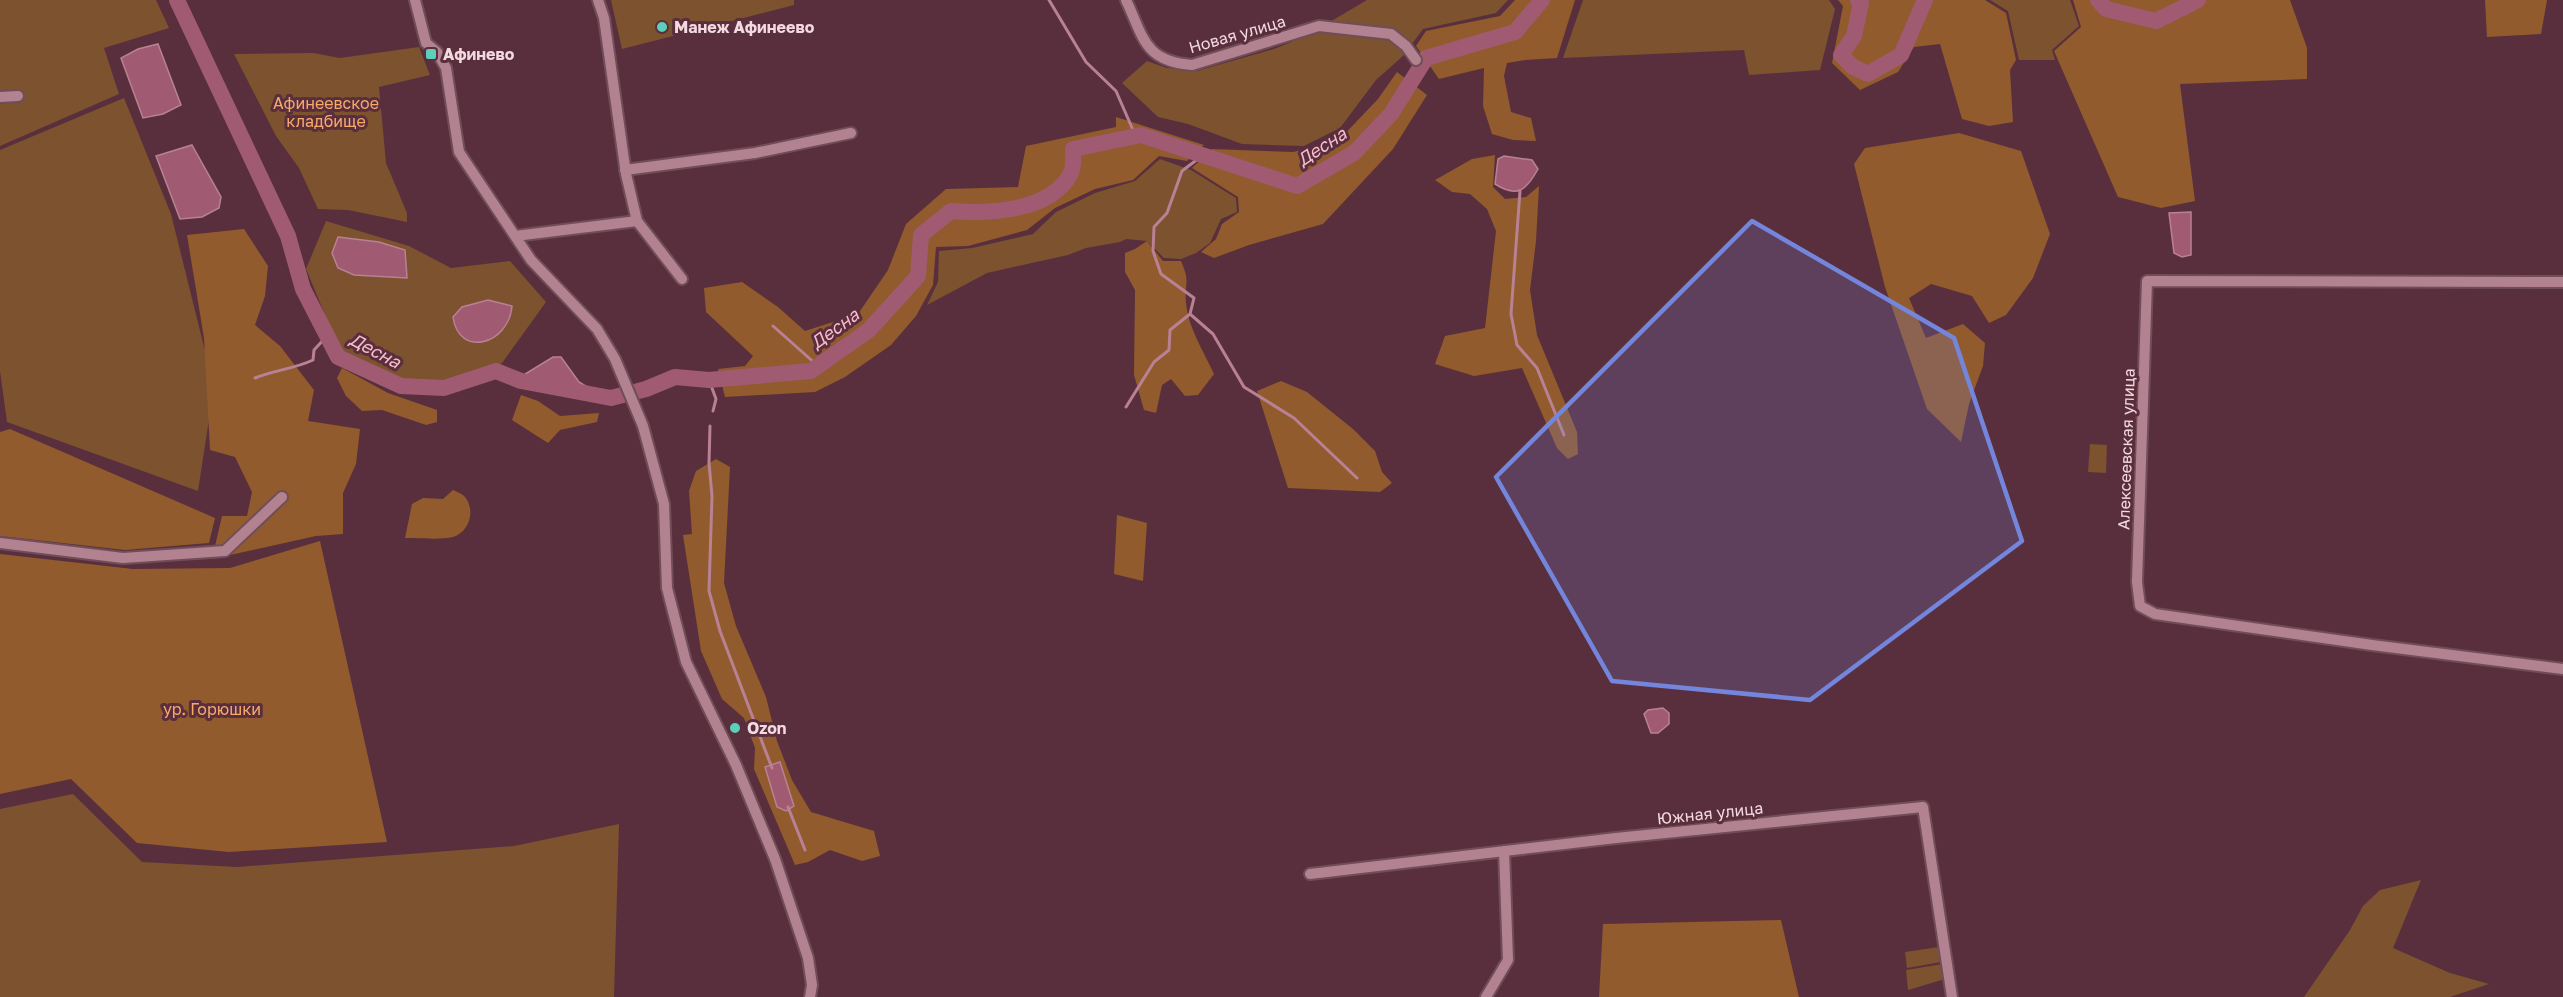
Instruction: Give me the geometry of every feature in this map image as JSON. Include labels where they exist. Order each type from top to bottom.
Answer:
[{"type":"street","points":[[415,0],[426,43],[437,52],[446,69],[459,152],[531,260],[597,329],[615,359],[643,426],[664,504],[667,588],[686,662],[736,765],[774,859],[808,958],[812,985],[810,997]]},
{"type":"street","points":[[598,0],[604,18],[625,170],[637,221],[682,279]]},
{"type":"street","name":"Новая улица","points":[[1126,0],[1151,52],[1164,61],[1174,64],[1192,65],[1319,26],[1391,34],[1406,46],[1416,60]]},
{"type":"street","points":[[0,97],[18,96]]},
{"type":"street","points":[[625,170],[755,153],[851,133]]},
{"type":"street","points":[[515,236],[637,221]]},
{"type":"street","name":"Алексеевская улица","points":[[2563,282],[2147,280],[2137,582],[2140,606],[2155,614],[2563,669]]},
{"type":"street","points":[[0,543],[123,558],[225,551],[282,497]]},
{"type":"street","name":"Южная улица","points":[[1310,874],[1923,807],[1952,997]]},
{"type":"street","points":[[1486,997],[1508,960],[1504,851]]},
{"type":"highlighted area","points":[[1752,221],[1954,338],[2022,541],[1810,700],[1612,681],[1496,477]]},
{"type":"green space","points":[[0,0],[156,0],[169,28],[104,48],[119,94],[0,146]]},
{"type":"green space","name":"Манеж Афинеево","points":[[611,0],[794,0],[794,5],[622,49]]},
{"type":"green space","points":[[1367,0],[1508,0],[1496,13],[1423,29],[1403,56],[1376,80],[1340,128],[1304,146],[1242,144],[1188,124],[1158,117],[1122,83],[1147,61],[1167,68],[1197,71],[1274,49],[1306,36]]},
{"type":"green space","points":[[1515,0],[1575,0],[1557,58],[1507,63],[1504,76],[1511,112],[1531,118],[1536,141],[1513,140],[1492,134],[1483,106],[1484,68],[1439,79],[1416,46],[1426,31],[1500,16]]},
{"type":"green space","points":[[1583,0],[1829,0],[1835,9],[1820,70],[1749,75],[1744,50],[1563,58]]},
{"type":"green space","points":[[1838,0],[1985,0],[2006,13],[2016,60],[2010,70],[2013,122],[1989,126],[1962,119],[1940,44],[1914,47],[1898,72],[1860,90],[1832,63],[1843,6]]},
{"type":"green space","points":[[1990,0],[2070,0],[2079,26],[2052,50],[2055,60],[2019,60],[2008,11]]},
{"type":"green space","points":[[2073,0],[2290,0],[2307,48],[2307,79],[2180,84],[2195,201],[2161,208],[2118,197],[2054,51],[2081,27]]},
{"type":"green space","points":[[2485,0],[2547,0],[2541,34],[2487,37]]},
{"type":"green space","name":"Афинеевское кладбище","points":[[419,47],[430,75],[379,87],[386,163],[407,213],[407,222],[348,210],[318,209],[299,168],[276,136],[234,54],[313,53],[340,58]]},
{"type":"green space","points":[[1397,72],[1427,95],[1393,149],[1323,224],[1249,245],[1214,258],[1201,252],[1216,239],[1222,224],[1239,212],[1238,197],[1192,168],[1212,149],[1293,152],[1337,142],[1378,99]]},
{"type":"green space","points":[[124,98],[171,214],[214,387],[198,491],[7,422],[0,371],[0,150]]},
{"type":"green space","points":[[1116,117],[1204,145],[1187,161],[1159,156],[1133,180],[1095,189],[1055,208],[1027,230],[968,246],[936,247],[933,285],[916,316],[891,345],[845,377],[815,392],[725,397],[718,369],[745,366],[753,356],[706,312],[704,288],[742,282],[778,307],[805,331],[858,314],[888,270],[906,224],[946,189],[1018,187],[1026,146],[1116,127]]},
{"type":"green space","points":[[1959,133],[2021,151],[2050,234],[2033,278],[2006,315],[1989,323],[1972,296],[1931,284],[1909,298],[1926,338],[1963,324],[1985,343],[1983,366],[1969,404],[1961,442],[1927,409],[1885,287],[1854,164],[1865,148]]},
{"type":"green space","points":[[1495,155],[1493,187],[1505,199],[1526,197],[1539,186],[1530,290],[1537,335],[1577,432],[1578,454],[1568,459],[1557,448],[1522,368],[1474,376],[1435,364],[1445,336],[1485,328],[1496,231],[1487,209],[1470,194],[1452,192],[1435,180],[1472,159]]},
{"type":"green space","points":[[1160,159],[1191,170],[1236,198],[1237,212],[1221,219],[1210,243],[1196,253],[1181,259],[1164,258],[1147,241],[1126,239],[987,273],[927,305],[938,282],[939,251],[972,248],[1033,234],[1056,212],[1095,193],[1135,181]]},
{"type":"green space","points":[[326,221],[409,246],[451,268],[510,261],[546,302],[502,363],[441,384],[401,381],[341,353],[306,269]]},
{"type":"green space","points":[[244,229],[268,266],[265,296],[255,325],[280,346],[314,390],[308,421],[360,429],[356,464],[343,493],[343,534],[316,536],[212,559],[222,516],[247,516],[252,492],[235,457],[210,450],[204,338],[187,235]]},
{"type":"green space","points":[[1147,241],[1163,261],[1181,261],[1186,279],[1187,312],[1214,374],[1198,395],[1185,396],[1171,379],[1162,385],[1156,413],[1144,410],[1134,375],[1135,290],[1125,272],[1125,253]]},
{"type":"green space","points":[[342,368],[388,393],[437,410],[437,422],[426,425],[382,410],[362,411],[346,396],[337,378]]},
{"type":"green space","points":[[1281,381],[1307,392],[1353,429],[1375,451],[1382,472],[1392,483],[1380,492],[1288,488],[1257,391]]},
{"type":"green space","points":[[521,395],[538,401],[560,416],[599,413],[597,422],[560,430],[548,443],[512,420]]},
{"type":"green space","points":[[10,429],[215,518],[209,543],[125,550],[0,536],[0,432]]},
{"type":"green space","points":[[2090,444],[2107,445],[2106,473],[2088,472]]},
{"type":"green space","points":[[716,459],[730,467],[724,583],[736,626],[766,697],[777,741],[792,780],[811,812],[874,831],[880,856],[862,861],[830,850],[808,862],[795,865],[754,769],[755,748],[744,718],[722,699],[701,651],[683,535],[692,534],[689,491],[696,471]]},
{"type":"green space","points":[[453,490],[464,496],[470,508],[469,520],[463,531],[448,538],[405,538],[412,504],[423,498],[443,499]]},
{"type":"green space","points":[[1117,515],[1147,523],[1143,581],[1114,574]]},
{"type":"green space","name":"ур. Горюшки","points":[[320,541],[387,842],[229,852],[137,843],[71,779],[0,794],[0,554],[133,569],[230,568]]},
{"type":"green space","points":[[73,794],[142,862],[237,867],[514,846],[619,824],[614,997],[0,997],[0,809]]},
{"type":"green space","points":[[2421,880],[2393,948],[2450,973],[2489,984],[2450,997],[2304,997],[2350,930],[2363,906],[2380,890]]},
{"type":"green space","points":[[1781,920],[1799,997],[1599,997],[1603,924]]},
{"type":"green space","points":[[1939,947],[1941,962],[1907,968],[1905,952]]},
{"type":"green space","points":[[1943,964],[1945,979],[1908,990],[1906,970]]},
{"type":"shaded area","points":[[158,44],[181,105],[163,114],[143,118],[121,58],[138,49]]},
{"type":"shaded area","points":[[192,145],[221,197],[219,208],[202,217],[180,219],[156,156]]},
{"type":"shaded area","points":[[1504,156],[1532,160],[1538,169],[1529,183],[1520,190],[1509,191],[1495,184],[1498,159]]},
{"type":"shaded area","points":[[2191,212],[2191,255],[2182,257],[2174,253],[2169,213]]},
{"type":"shaded area","points":[[338,237],[379,242],[405,250],[407,278],[354,275],[338,268],[332,253]]},
{"type":"shaded area","points":[[488,300],[512,306],[509,319],[502,330],[484,342],[474,342],[464,338],[457,330],[453,317],[462,307]]},
{"type":"shaded area","points":[[553,357],[561,357],[579,382],[602,396],[517,379]]},
{"type":"shaded area","points":[[1663,708],[1669,713],[1669,724],[1658,733],[1651,733],[1644,714],[1648,710]]},
{"type":"shaded area","points":[[780,762],[794,806],[786,811],[777,807],[765,767]]},
{"type":"waterway","name":"Десна","points":[[177,0],[288,236],[303,289],[338,357],[401,386],[444,388],[496,371],[521,381],[611,398],[646,389],[675,377],[709,380],[811,371],[869,330],[918,276],[921,235],[951,211],[1000,211],[1034,203],[1049,196],[1062,186],[1071,173],[1073,149],[1141,135],[1297,186],[1354,153],[1391,114],[1426,58],[1515,32],[1542,0]]},
{"type":"waterway","points":[[1049,0],[1086,62],[1116,91],[1136,137]]},
{"type":"waterway","name":"Десна","points":[[1858,0],[1861,3],[1854,36],[1841,55],[1853,67],[1868,74],[1901,55],[1925,0]]},
{"type":"waterway","name":"Десна","points":[[2098,0],[2106,9],[2156,21],[2198,0]]},
{"type":"waterway","points":[[1126,407],[1154,362],[1169,350],[1170,330],[1190,314],[1194,298],[1161,274],[1153,251],[1154,227],[1167,213],[1182,171],[1203,155]]},
{"type":"waterway","points":[[1520,191],[1511,314],[1517,345],[1537,368],[1564,435]]},
{"type":"waterway","points":[[1190,314],[1213,334],[1244,387],[1294,418],[1357,478]]},
{"type":"waterway","points":[[773,326],[818,366]]},
{"type":"waterway","points":[[255,378],[313,360],[314,350],[327,336]]},
{"type":"waterway","points":[[709,380],[716,399],[713,411]]},
{"type":"waterway","points":[[710,426],[709,463],[712,496],[709,591],[720,631],[772,768]]},
{"type":"waterway","points":[[788,807],[805,850]]},
{"type":"place","name":"Манеж Афинеево","points":[[662,27]]},
{"type":"place","name":"Афинево","points":[[431,54]]},
{"type":"place","name":"Ozon","points":[[735,728]]}]
